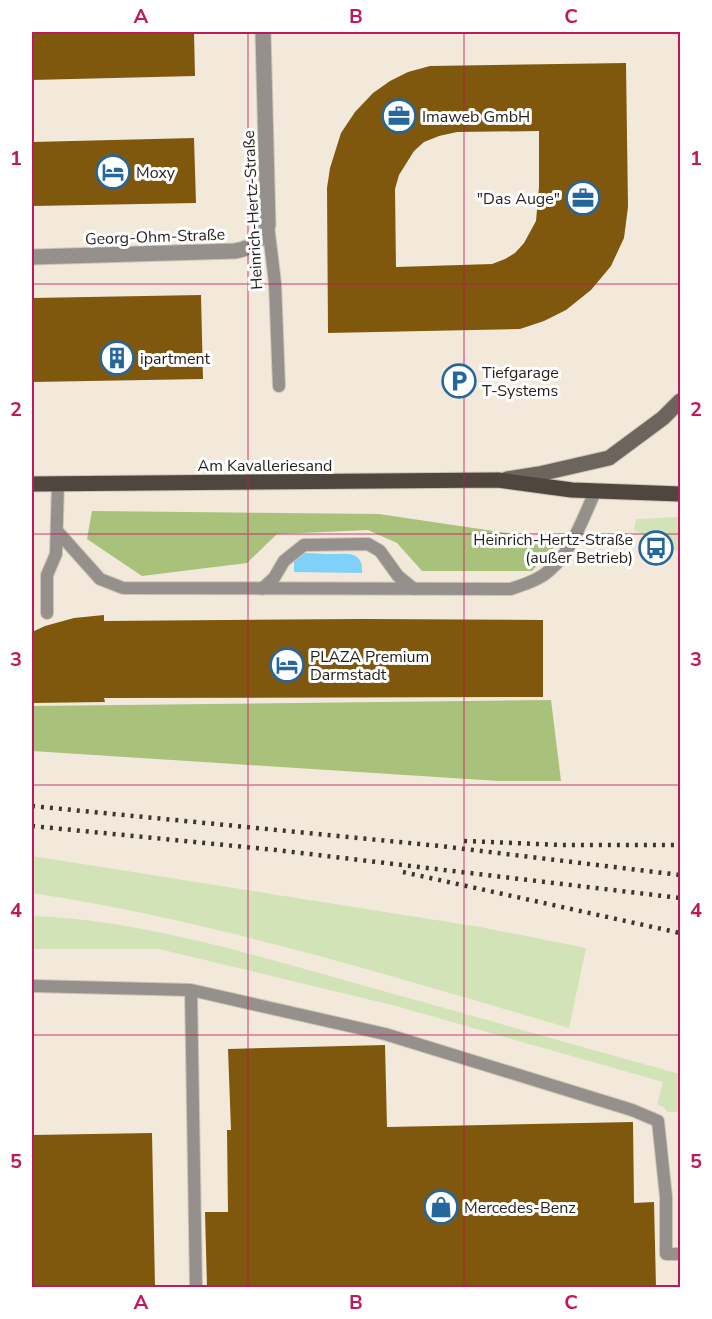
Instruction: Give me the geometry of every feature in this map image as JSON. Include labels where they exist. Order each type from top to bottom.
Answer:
[{"type":"main road","name":"Am Kavalleriesand","points":[[498,480],[539,474],[609,458],[663,418],[681,401]]},
{"type":"main road","name":"Am Kavalleriesand","points":[[32,484],[498,480],[595,492],[681,494]]},
{"type":"street","name":"Heinrich-Hertz-Straße","points":[[263,32],[268,225]]},
{"type":"street","name":"Georg-Ohm-Straße","points":[[32,257],[235,251],[248,249],[260,241],[268,225]]},
{"type":"lane","name":"Heinrich-Hertz-Straße","points":[[268,225],[275,283],[279,386]]},
{"type":"lane","points":[[47,613],[47,575],[56,554],[58,532],[58,483]]},
{"type":"lane","points":[[58,532],[100,579],[123,588],[511,589],[532,582],[550,570],[563,554],[595,492]]},
{"type":"lane","points":[[262,589],[273,578],[284,561],[304,545],[368,544],[380,551],[398,576],[414,589]]},
{"type":"lane","points":[[34,986],[191,990],[385,1034],[632,1110],[658,1121],[666,1197],[666,1254],[681,1254]]},
{"type":"lane","points":[[191,990],[196,1287]]},
{"type":"green space","points":[[92,511],[379,514],[560,541],[532,571],[422,571],[397,543],[368,530],[277,534],[247,563],[142,576],[87,539]]},
{"type":"green space","points":[[680,517],[680,553],[634,530],[636,519]]},
{"type":"green space","points":[[551,700],[561,781],[499,781],[32,751],[32,706]]},
{"type":"green space","points":[[32,856],[480,927],[586,948],[569,1028],[235,934],[32,893]]},
{"type":"green space","points":[[34,916],[112,924],[229,948],[680,1074],[680,1112],[667,1112],[664,1107],[657,1105],[663,1082],[396,1006],[159,949],[32,949]]},
{"type":"water","points":[[305,553],[351,554],[356,556],[362,565],[362,573],[294,572],[294,560]]},
{"type":"building","points":[[32,32],[194,32],[195,76],[32,80]]},
{"type":"building","name":"\"Das Auge\"","points":[[626,63],[628,207],[624,238],[611,266],[591,290],[566,310],[520,329],[328,333],[327,188],[330,168],[341,133],[355,112],[373,93],[408,72],[430,66]],"holes":[[[539,131],[539,187],[536,221],[524,243],[515,253],[505,259],[492,264],[396,267],[395,189],[399,175],[414,151],[424,142],[457,132]]]},
{"type":"building","name":"Moxy","points":[[194,138],[196,203],[32,206],[32,142]]},
{"type":"building","name":"ipartment","points":[[201,295],[203,379],[32,382],[32,298]]},
{"type":"building","name":"PLAZA Premium Darmstadt","points":[[104,615],[104,621],[543,620],[543,697],[104,698],[105,702],[32,703],[32,632],[74,618]]},
{"type":"building","name":"Mercedes-Benz","points":[[385,1045],[387,1127],[633,1122],[634,1203],[654,1202],[656,1287],[207,1287],[205,1212],[228,1212],[227,1130],[231,1130],[228,1049]]},
{"type":"building","points":[[152,1133],[155,1287],[32,1287],[32,1135]]},
{"type":"railway","points":[[32,806],[440,846],[680,875]]},
{"type":"railway","points":[[32,826],[276,850],[680,898]]},
{"type":"railway","points":[[464,841],[561,845],[680,845]]},
{"type":"railway","points":[[403,872],[680,933]]},
{"type":"place","name":"Imaweb GmbH","points":[[399,116]]},
{"type":"place","name":"Moxy","points":[[113,172]]},
{"type":"place","name":"\"Das Auge\"","points":[[583,198]]},
{"type":"place","name":"ipartment","points":[[117,358]]},
{"type":"place","name":"Tiefgarage T-Systems","points":[[459,381]]},
{"type":"place","name":"Heinrich-Hertz-Straße (außer Betrieb)","points":[[656,548]]},
{"type":"place","name":"PLAZA Premium Darmstadt","points":[[287,665]]},
{"type":"place","name":"Mercedes-Benz","points":[[441,1207]]}]
